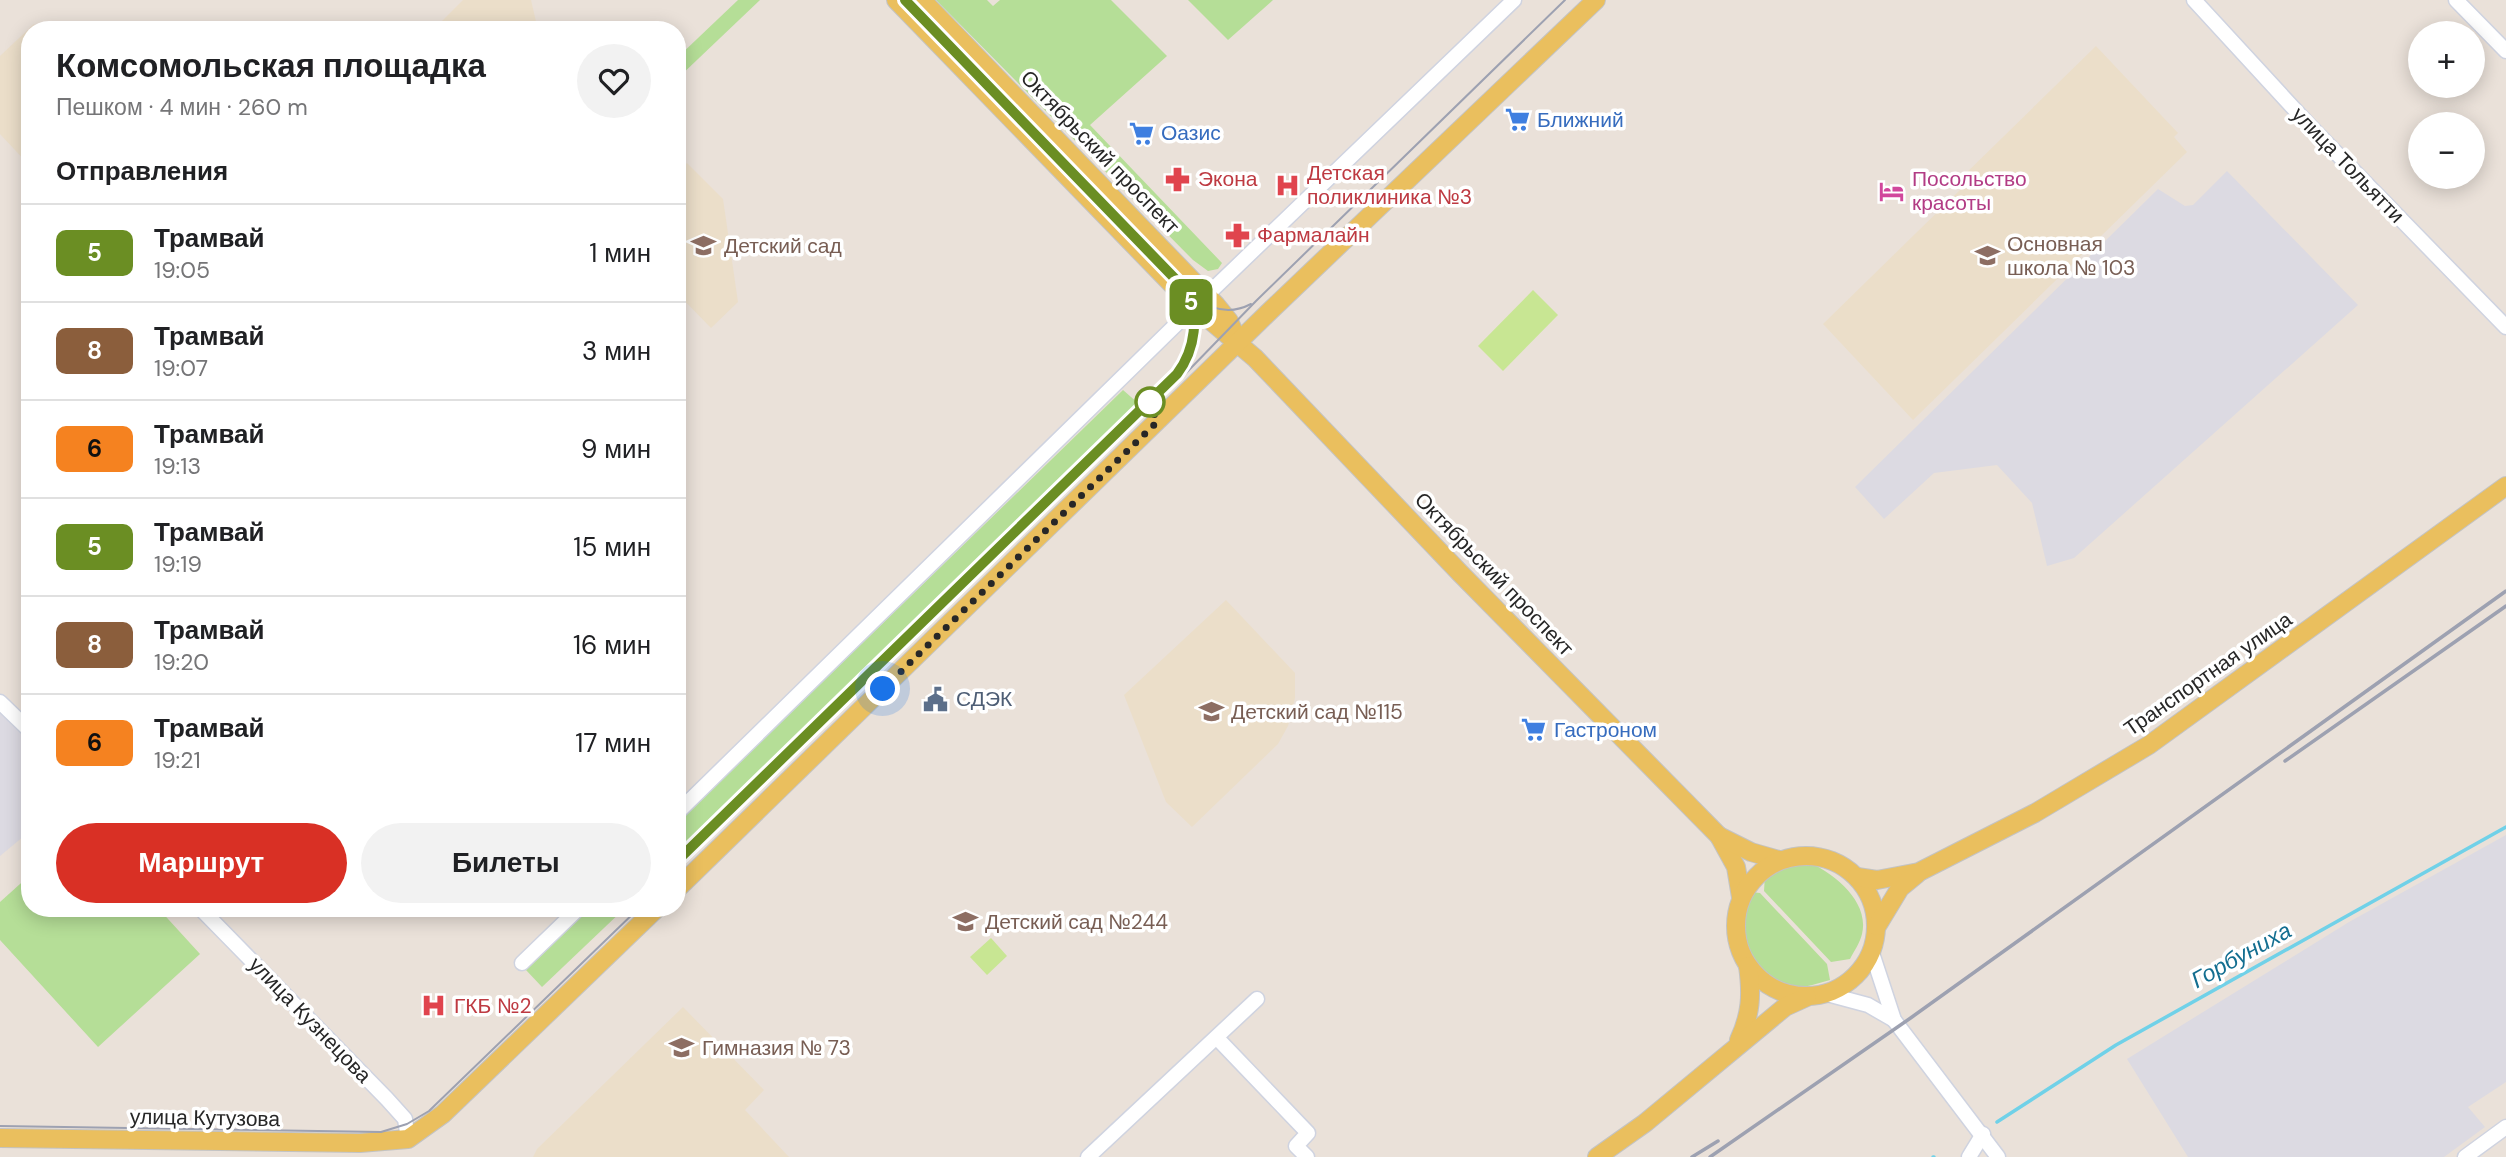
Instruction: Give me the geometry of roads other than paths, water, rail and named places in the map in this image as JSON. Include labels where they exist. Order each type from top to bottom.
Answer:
[{"type":"main road","name":"Октябрьский проспект","points":[[896,0],[1200,301],[1229,321],[1238,342],[1719,836],[1736,867],[1741,897]]},
{"type":"main road","name":"Октябрьский проспект","points":[[922,0],[1200,301]]},
{"type":"main road","points":[[686,880],[1238,342],[1596,0]]},
{"type":"main road","name":"Транспортная улица","points":[[1877,926],[1900,888],[1919,872],[2035,813],[2149,745],[2506,486]]},
{"type":"main road","name":"Октябрьский проспект","points":[[1719,836],[1751,852],[1779,860]]},
{"type":"main road","points":[[1597,1157],[1645,1123],[1784,1007],[1846,985],[1861,971],[1872,953],[1877,926],[1872,900],[1857,877],[1841,864],[1821,856],[1800,855],[1779,860],[1763,869],[1741,897],[1735,921],[1738,944],[1748,966],[1752,998],[1748,1021],[1737,1044]]},
{"type":"main road","name":"Транспортная улица","points":[[1857,877],[1877,880],[1919,872]]},
{"type":"main road","points":[[408,1139],[443,1114],[648,917]]},
{"type":"main road","points":[[1748,966],[1774,988],[1807,997]]},
{"type":"main road","name":"улица Кутузова","points":[[0,1138],[360,1143],[408,1139]]},
{"type":"street","points":[[686,804],[1200,301],[1514,0]]},
{"type":"street","name":"улица Тольятти","points":[[2194,0],[2309,125],[2506,327]]},
{"type":"street","points":[[2456,0],[2506,51]]},
{"type":"street","points":[[0,702],[21,722]]},
{"type":"street","name":"улица Кузнецова","points":[[209,917],[387,1098],[405,1119],[408,1139]]},
{"type":"street","points":[[522,963],[570,917]]},
{"type":"street","points":[[1872,953],[1894,1020],[1998,1157]]},
{"type":"street","points":[[1827,993],[1868,1004],[1894,1020]]},
{"type":"street","points":[[1088,1157],[1257,999]]},
{"type":"street","points":[[1217,1038],[1308,1133],[1296,1146],[1307,1157]]},
{"type":"street","points":[[2465,1157],[2506,1127]]},
{"type":"street","points":[[1969,1157],[1983,1134]]},
{"type":"waterway","name":"Горбуниха","points":[[1997,1122],[2116,1045],[2506,827]]},
{"type":"tram line","points":[[905,0],[1193,296],[1214,308],[1228,310],[1251,304]]},
{"type":"tram line","name":"5","points":[[686,851],[1177,374],[1190,354],[1194,319],[1184,288],[905,0]]},
{"type":"tram line","points":[[686,859],[711,832],[1154,406],[1256,301],[1565,0]]},
{"type":"tram line","points":[[1189,366],[1197,332],[1192,295]]},
{"type":"tram line","points":[[0,1126],[381,1132],[407,1124],[429,1111],[630,917]]},
{"type":"railway","points":[[1710,1157],[1912,1017],[2506,591]]},
{"type":"railway","points":[[2285,761],[2506,606]]},
{"type":"railway","points":[[1692,1157],[1718,1141]]},
{"type":"place","name":"Ближний","points":[[1517,120]]},
{"type":"place","name":"Оазис","points":[[1141,133]]},
{"type":"place","name":"Экона","points":[[1178,179]]},
{"type":"place","name":"Детская поликлиника №3","points":[[1287,185]]},
{"type":"place","name":"Посольство красоты","points":[[1892,191]]},
{"type":"place","name":"Фармалайн","points":[[1237,235]]},
{"type":"place","name":"Детский сад","points":[[704,246]]},
{"type":"place","name":"Основная школа № 103","points":[[1987,256]]},
{"type":"place","name":"СДЭК","points":[[936,699]]},
{"type":"place","name":"Детский сад №115","points":[[1211,712]]},
{"type":"place","name":"Гастроном","points":[[1534,730]]},
{"type":"place","name":"Детский сад №244","points":[[965,922]]},
{"type":"place","name":"ГКБ №2","points":[[434,1006]]},
{"type":"place","name":"Гимназия № 73","points":[[682,1048]]}]
